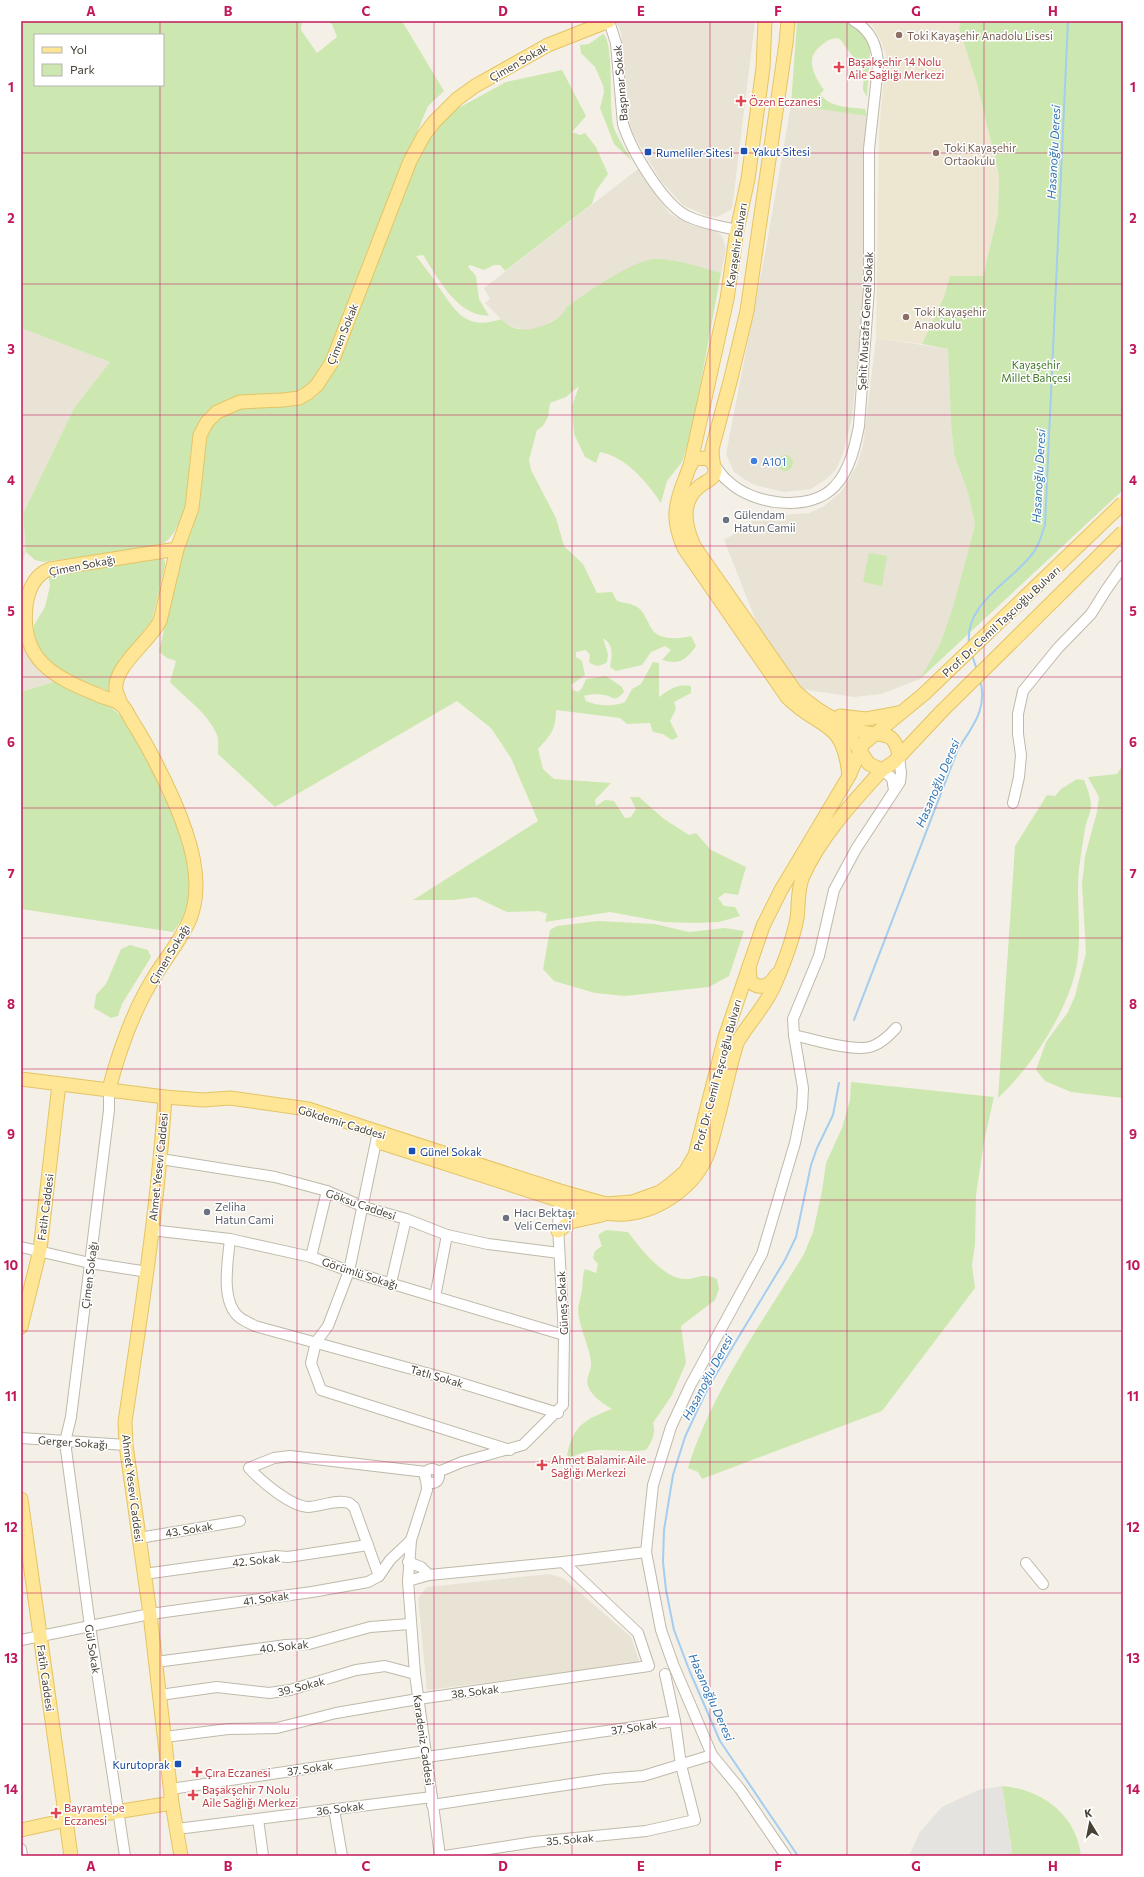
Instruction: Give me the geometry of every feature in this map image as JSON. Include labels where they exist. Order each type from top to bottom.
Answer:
[{"type":"main road","name":"Çimen Sokak","points":[[121,705],[116,690],[117,680],[126,662],[146,642],[160,620],[177,549],[192,508],[200,435],[207,422],[216,412],[240,402],[299,398],[317,385],[332,362],[404,174],[417,146],[434,122],[456,99],[507,68],[563,38],[609,21]]},
{"type":"main road","name":"Kayaşehir Bulvarı","points":[[765,21],[763,55],[748,179],[737,230],[728,299],[690,465],[676,504],[676,525],[684,548],[787,697],[795,705],[825,718]]},
{"type":"main road","name":"Kayaşehir Bulvarı","points":[[713,464],[712,449],[732,378],[747,311],[784,59],[788,21]]},
{"type":"main road","points":[[763,55],[768,67],[778,66],[784,59]]},
{"type":"main road","points":[[705,483],[694,480],[690,473],[690,465],[699,458],[706,458],[713,464],[714,476],[705,483],[697,488],[688,500],[686,508],[686,522],[694,546],[788,683],[825,718],[853,741],[860,750],[864,759],[869,764],[882,770],[891,765],[899,756],[896,744],[888,736],[876,735],[825,718]]},
{"type":"main road","name":"Prof. Dr. Cemil Taşcıoğlu Bulvarı","points":[[876,735],[924,694],[1123,503]]},
{"type":"main road","name":"Prof. Dr. Cemil Taşcıoğlu Bulvarı","points":[[899,756],[942,711],[1123,532]]},
{"type":"main road","name":"Çimen Sokağı","points":[[109,1089],[119,1050],[134,1014],[190,918],[196,886],[196,870],[186,832],[155,760],[121,705],[65,682],[43,665],[30,648],[26,634],[25,618],[30,590],[35,579],[42,572],[60,566],[177,549]]},
{"type":"main road","points":[[825,718],[866,719],[903,712]]},
{"type":"main road","points":[[825,718],[845,749],[849,776]]},
{"type":"main road","points":[[860,750],[866,740],[876,735]]},
{"type":"main road","name":"Prof. Dr. Cemil Taşcıoğlu Bulvarı","points":[[560,1196],[606,1204],[632,1202],[660,1192],[685,1172],[699,1146],[725,1037],[763,926],[781,890],[849,776],[860,750]]},
{"type":"main road","name":"Prof. Dr. Cemil Taşcıoğlu Bulvarı","points":[[560,1196],[592,1211],[610,1214],[639,1212],[660,1204],[676,1194],[697,1173],[707,1153],[737,1043],[770,994],[794,934],[799,888],[803,877],[837,821],[882,770]]},
{"type":"main road","points":[[749,964],[749,976],[751,982],[763,987],[768,985],[774,979],[786,955]]},
{"type":"main road","name":"Gökdemir Caddesi","points":[[21,1079],[165,1097],[203,1100],[230,1098],[308,1109],[377,1137],[560,1196]]},
{"type":"main road","name":"Fatih Caddesi","points":[[21,1327],[40,1250],[59,1084]]},
{"type":"main road","name":"Ahmet Yesevi Caddesi","points":[[165,1097],[161,1159],[151,1230],[148,1272],[125,1422],[126,1445],[150,1614],[172,1803],[181,1856]]},
{"type":"main road","points":[[558,1231],[570,1222],[610,1214]]},
{"type":"main road","name":"Fatih Caddesi","points":[[21,1499],[70,1856]]},
{"type":"main road","points":[[21,1830],[66,1820],[172,1803]]},
{"type":"street","name":"Başpınar Sokak","points":[[609,21],[616,43],[623,124],[626,136],[654,182],[674,207],[687,216],[703,222],[737,230]]},
{"type":"street","name":"Şehit Mustafa Gencel Sokak","points":[[728,482],[740,490],[765,500],[786,503],[806,502],[826,494],[835,486],[845,470],[855,446],[859,426],[870,288],[868,166],[878,67],[877,51],[873,40],[866,30],[854,21]]},
{"type":"street","points":[[713,464],[728,482]]},
{"type":"street","points":[[705,483],[716,481],[728,482]]},
{"type":"street","points":[[1013,803],[1019,777],[1021,755],[1018,734],[1018,714],[1023,691],[1058,648],[1091,614],[1123,566]]},
{"type":"street","points":[[786,1856],[740,1789],[712,1755],[673,1664],[661,1630],[646,1552],[653,1485],[671,1427],[690,1386],[762,1254],[795,1143],[802,1108],[803,1088],[794,1035],[793,1019],[820,956],[834,890],[856,848],[901,779],[899,756]]},
{"type":"street","points":[[882,770],[892,778],[894,790]]},
{"type":"street","points":[[794,1035],[854,1048],[871,1047],[886,1040],[896,1028]]},
{"type":"street","name":"Çimen Sokağı","points":[[65,1442],[71,1417],[109,1110],[109,1089]]},
{"type":"street","points":[[377,1137],[364,1207],[349,1271],[328,1326],[316,1342],[311,1363],[321,1390],[510,1450]]},
{"type":"street","name":"Göksu Caddesi","points":[[161,1159],[275,1177],[326,1191],[364,1207],[406,1219],[447,1236],[488,1244],[559,1253]]},
{"type":"street","points":[[311,1257],[326,1191]]},
{"type":"street","name":"Güneş Sokak","points":[[558,1413],[563,1405],[564,1335],[558,1231],[560,1196]]},
{"type":"street","points":[[392,1283],[406,1219]]},
{"type":"street","name":"Görümlü Sokağı","points":[[151,1230],[230,1240],[311,1257],[349,1271],[564,1335]]},
{"type":"street","points":[[435,1297],[447,1236]]},
{"type":"street","name":"Tatlı Sokak","points":[[230,1240],[226,1280],[229,1299],[238,1316],[256,1326],[440,1377],[558,1413]]},
{"type":"street","points":[[21,1246],[90,1264],[148,1272]]},
{"type":"street","points":[[427,1490],[437,1477],[462,1462],[510,1450],[523,1445],[558,1413]]},
{"type":"street","name":"Gerger Sokağı","points":[[21,1438],[126,1445]]},
{"type":"street","name":"Gül Sokak","points":[[65,1442],[90,1626],[125,1856]]},
{"type":"street","points":[[379,1576],[354,1507],[349,1503],[338,1502],[308,1507],[295,1504],[249,1468],[274,1458],[290,1456],[426,1474],[432,1469],[437,1477]]},
{"type":"street","points":[[426,1474],[427,1490]]},
{"type":"street","name":"Karadeniz Caddesi","points":[[427,1490],[411,1540],[408,1562],[408,1581],[410,1624],[415,1674],[440,1856]]},
{"type":"street","name":"43. Sokak","points":[[139,1538],[240,1521]]},
{"type":"street","points":[[379,1576],[390,1560],[411,1540]]},
{"type":"street","name":"42. Sokak","points":[[144,1574],[275,1556],[288,1557],[368,1544]]},
{"type":"street","points":[[408,1581],[429,1575],[646,1552]]},
{"type":"street","points":[[408,1562],[421,1568],[429,1575]]},
{"type":"street","name":"38. Sokak","points":[[165,1737],[228,1729],[277,1728],[336,1713],[418,1699],[649,1666],[638,1633],[563,1562]]},
{"type":"street","points":[[1026,1563],[1043,1584]]},
{"type":"street","name":"41. Sokak","points":[[21,1640],[150,1614],[312,1592],[368,1582],[379,1576]]},
{"type":"street","name":"40. Sokak","points":[[156,1662],[278,1646],[309,1644],[370,1627],[410,1624]]},
{"type":"street","name":"39. Sokak","points":[[160,1695],[217,1687],[269,1693],[290,1690],[356,1670],[385,1666],[415,1674]]},
{"type":"street","points":[[665,1674],[682,1765]]},
{"type":"street","name":"37. Sokak","points":[[171,1789],[675,1721]]},
{"type":"street","name":"36. Sokak","points":[[177,1829],[334,1809],[432,1801],[604,1779],[643,1776],[712,1755]]},
{"type":"street","name":"35. Sokak","points":[[445,1856],[534,1842],[640,1831],[695,1820],[682,1765]]},
{"type":"street","points":[[334,1809],[342,1856]]},
{"type":"street","points":[[258,1819],[263,1856]]},
{"type":"street","points":[[21,1849],[22,1856]]},
{"type":"shaded area","name":"Yakut Sitesi","points":[[616,21],[755,21],[732,209],[717,217],[707,216],[683,205],[661,181],[630,129],[621,32]]},
{"type":"shaded area","name":"Toki Kayaşehir Ortaokulu","points":[[866,21],[960,21],[959,28],[977,84],[999,175],[998,214],[983,276],[950,276],[944,297],[922,344],[876,338],[879,131],[886,55],[873,26]]},
{"type":"shaded area","points":[[791,105],[867,116],[863,160],[865,284],[852,418],[843,454],[835,471],[811,489],[783,492],[755,485],[744,479],[734,472],[726,454],[766,248]]},
{"type":"shaded area","name":"Rumeliler Sitesi","points":[[638,169],[670,214],[694,226],[712,228],[722,236],[726,249],[721,273],[664,260],[645,261],[613,276],[566,307],[563,315],[535,330],[524,330],[507,325],[485,303],[490,299],[484,288]]},
{"type":"shaded area","points":[[21,328],[110,362],[74,408],[23,514],[26,552],[21,566]]},
{"type":"shaded area","points":[[876,338],[948,349],[951,424],[954,454],[968,493],[975,525],[953,607],[940,644],[920,679],[881,694],[854,697],[801,689],[764,641],[724,540],[747,526],[760,511],[783,515],[809,513],[824,506],[841,492],[857,465],[863,445]]},
{"type":"shaded area","points":[[21,630],[57,681],[21,692]]},
{"type":"shaded area","points":[[549,1574],[563,1578],[631,1637],[640,1664],[427,1690],[418,1598],[427,1587]]},
{"type":"shaded area","points":[[1002,1786],[1012,1853],[990,1856],[909,1856],[920,1832],[942,1807],[978,1790]]},
{"type":"green space","points":[[21,21],[302,21],[301,30],[317,53],[337,37],[332,24],[327,21],[402,21],[444,91],[428,106],[374,234],[332,347],[316,376],[311,383],[301,390],[289,394],[237,396],[219,404],[206,415],[194,436],[190,455],[188,495],[185,510],[174,532],[164,543],[155,547],[43,562],[35,560],[26,552],[23,514],[74,408],[110,362],[21,328]]},
{"type":"green space","points":[[797,21],[845,21],[862,33],[867,39],[870,51],[867,97],[863,90],[864,72],[840,39],[837,38],[829,40],[817,49],[812,60],[812,66],[824,90],[820,94],[824,99],[840,106],[865,109],[867,116],[791,105]]},
{"type":"green space","name":"Kayaşehir Millet Bahçesi","points":[[960,21],[1123,21],[1123,490],[920,679],[940,644],[953,607],[975,525],[968,493],[954,454],[951,424],[948,349],[922,344],[944,297],[950,276],[983,276],[998,214],[999,175],[977,84],[959,28]]},
{"type":"green space","points":[[603,34],[607,40],[609,50],[611,107],[614,128],[632,161],[614,144],[600,108],[604,92],[603,85],[595,67],[581,53],[580,45],[589,44]]},
{"type":"green space","points":[[562,70],[586,116],[572,132],[580,135],[585,133],[596,147],[608,174],[596,191],[592,204],[505,271],[500,265],[494,265],[484,270],[470,265],[468,267],[476,276],[479,299],[489,316],[474,313],[458,303],[439,280],[423,255],[416,256],[451,304],[463,317],[470,321],[479,323],[501,319],[513,327],[525,330],[554,321],[562,314],[566,307],[597,286],[621,271],[645,261],[655,259],[671,260],[721,273],[692,430],[682,462],[667,481],[661,503],[642,479],[619,459],[600,452],[596,463],[585,457],[574,434],[572,406],[579,386],[566,397],[550,403],[548,417],[543,426],[537,430],[529,460],[531,470],[556,518],[564,546],[583,564],[597,593],[612,592],[617,601],[639,608],[643,612],[652,630],[658,635],[667,638],[682,638],[691,636],[696,646],[686,658],[674,662],[662,660],[671,650],[665,646],[651,652],[642,665],[616,671],[610,667],[612,654],[611,647],[603,638],[608,654],[607,662],[604,664],[598,666],[589,662],[590,655],[586,650],[576,652],[576,657],[582,661],[585,675],[571,685],[573,690],[578,692],[582,688],[586,679],[606,676],[622,687],[624,692],[616,698],[599,694],[584,696],[586,701],[590,703],[610,705],[625,702],[632,689],[641,684],[653,662],[659,663],[659,697],[677,686],[691,686],[691,693],[674,702],[676,709],[670,721],[678,737],[672,740],[663,734],[653,732],[650,723],[627,724],[620,718],[556,710],[554,727],[538,749],[543,769],[554,779],[611,783],[595,800],[596,806],[605,800],[614,801],[625,818],[631,817],[636,809],[630,797],[639,797],[664,819],[689,835],[696,833],[711,850],[746,867],[738,895],[725,893],[718,898],[724,906],[735,907],[740,916],[719,922],[664,922],[610,912],[545,922],[547,914],[539,911],[507,912],[475,897],[454,900],[413,900],[538,821],[511,758],[491,728],[457,701],[275,807],[218,754],[218,737],[213,727],[202,713],[170,682],[176,661],[167,658],[159,652],[209,430],[222,418],[236,410],[249,407],[277,407],[303,404],[315,397],[325,386],[346,347],[386,237],[394,223],[407,183],[428,139],[451,112],[506,82]]},
{"type":"green space","points":[[782,455],[788,455],[793,460],[791,469],[788,471],[782,471],[777,466],[777,460]]},
{"type":"green space","points":[[869,553],[887,556],[882,586],[863,582]]},
{"type":"green space","points":[[158,557],[163,558],[165,566],[152,620],[131,647],[120,658],[108,691],[70,675],[52,664],[40,650],[34,636],[34,625],[45,607],[50,586],[49,578],[54,574]]},
{"type":"green space","points":[[57,681],[70,689],[116,711],[126,721],[135,734],[169,802],[183,840],[190,878],[189,896],[184,914],[173,932],[21,909],[21,692]]},
{"type":"green space","points":[[1123,765],[1123,1098],[1071,1092],[1045,1081],[1036,1070],[1046,1042],[1068,1012],[1075,996],[1086,953],[1082,885],[1085,856],[1097,812],[1099,797],[1088,777],[1117,774]]},
{"type":"green space","points":[[1077,779],[1084,780],[1090,796],[1091,806],[1086,824],[1079,869],[1079,946],[1075,975],[1068,994],[1049,1034],[1024,1070],[998,1098],[1015,846],[1047,795],[1055,796],[1061,789]]},
{"type":"green space","points":[[598,921],[655,924],[689,932],[725,928],[744,931],[729,976],[709,987],[625,996],[595,993],[554,981],[543,969],[550,930],[557,926]]},
{"type":"green space","points":[[130,945],[148,950],[151,957],[122,1004],[118,1016],[111,1018],[94,1008],[96,995],[106,984],[121,949]]},
{"type":"green space","points":[[851,1082],[994,1097],[984,1142],[976,1195],[975,1244],[972,1265],[975,1288],[882,1411],[702,1479],[698,1472],[688,1468],[698,1440],[710,1412],[739,1358],[804,1254],[813,1232],[822,1191],[826,1163],[842,1128],[850,1100]]},
{"type":"green space","points":[[606,1230],[628,1232],[653,1261],[668,1273],[684,1279],[703,1276],[712,1277],[717,1279],[719,1289],[715,1300],[681,1326],[686,1363],[672,1395],[653,1423],[653,1437],[646,1450],[588,1451],[569,1459],[567,1455],[570,1445],[577,1430],[582,1424],[595,1416],[612,1409],[595,1397],[588,1386],[587,1380],[591,1368],[591,1362],[578,1315],[584,1272],[585,1269],[596,1273],[598,1264],[593,1258],[595,1251],[602,1246],[598,1235]]},
{"type":"green space","points":[[1002,1786],[1030,1792],[1055,1807],[1065,1817],[1072,1828],[1078,1841],[1081,1856],[990,1856],[1012,1853]]},
{"type":"waterway","name":"Hasanoğlu Deresi","points":[[969,643],[970,630],[974,617],[980,606],[1020,568],[1035,551],[1045,525],[1068,21]]},
{"type":"waterway","name":"Hasanoğlu Deresi","points":[[972,655],[977,670]]},
{"type":"waterway","name":"Hasanoğlu Deresi","points":[[854,1020],[958,749],[974,724],[981,708],[982,690],[980,680]]},
{"type":"waterway","name":"Hasanoğlu Deresi","points":[[798,1856],[720,1741],[690,1672],[674,1630],[666,1590],[663,1562],[664,1530],[673,1475],[685,1437],[709,1386],[785,1260],[796,1237],[811,1165],[817,1148],[833,1115],[839,1083]]},
{"type":"place","name":"Toki Kayaşehir Anadolu Lisesi","points":[[899,35]]},
{"type":"place","name":"Başakşehir 14 Nolu Aile Sağlığı Merkezi","points":[[839,67]]},
{"type":"place","name":"Özen Eczanesi","points":[[741,101]]},
{"type":"place","name":"Yakut Sitesi","points":[[744,151]]},
{"type":"place","name":"Rumeliler Sitesi","points":[[648,152]]},
{"type":"place","name":"Toki Kayaşehir Ortaokulu","points":[[936,153]]},
{"type":"place","name":"Toki Kayaşehir Anaokulu","points":[[906,317]]},
{"type":"place","name":"A101","points":[[754,461]]},
{"type":"place","name":"Gülendam Hatun Camii","points":[[726,520]]},
{"type":"place","name":"Günel Sokak","points":[[412,1151]]},
{"type":"place","name":"Zeliha Hatun Cami","points":[[207,1212]]},
{"type":"place","name":"Hacı Bektaşı Veli Cemevi","points":[[506,1218]]},
{"type":"place","name":"Ahmet Balamir Aile Sağlığı Merkezi","points":[[542,1465]]},
{"type":"place","name":"Kurutoprak","points":[[178,1764]]},
{"type":"place","name":"Çıra Eczanesi","points":[[197,1772]]},
{"type":"place","name":"Başakşehir 7 Nolu Aile Sağlığı Merkezi","points":[[193,1795]]},
{"type":"place","name":"Bayramtepe Eczanesi","points":[[56,1813]]}]
